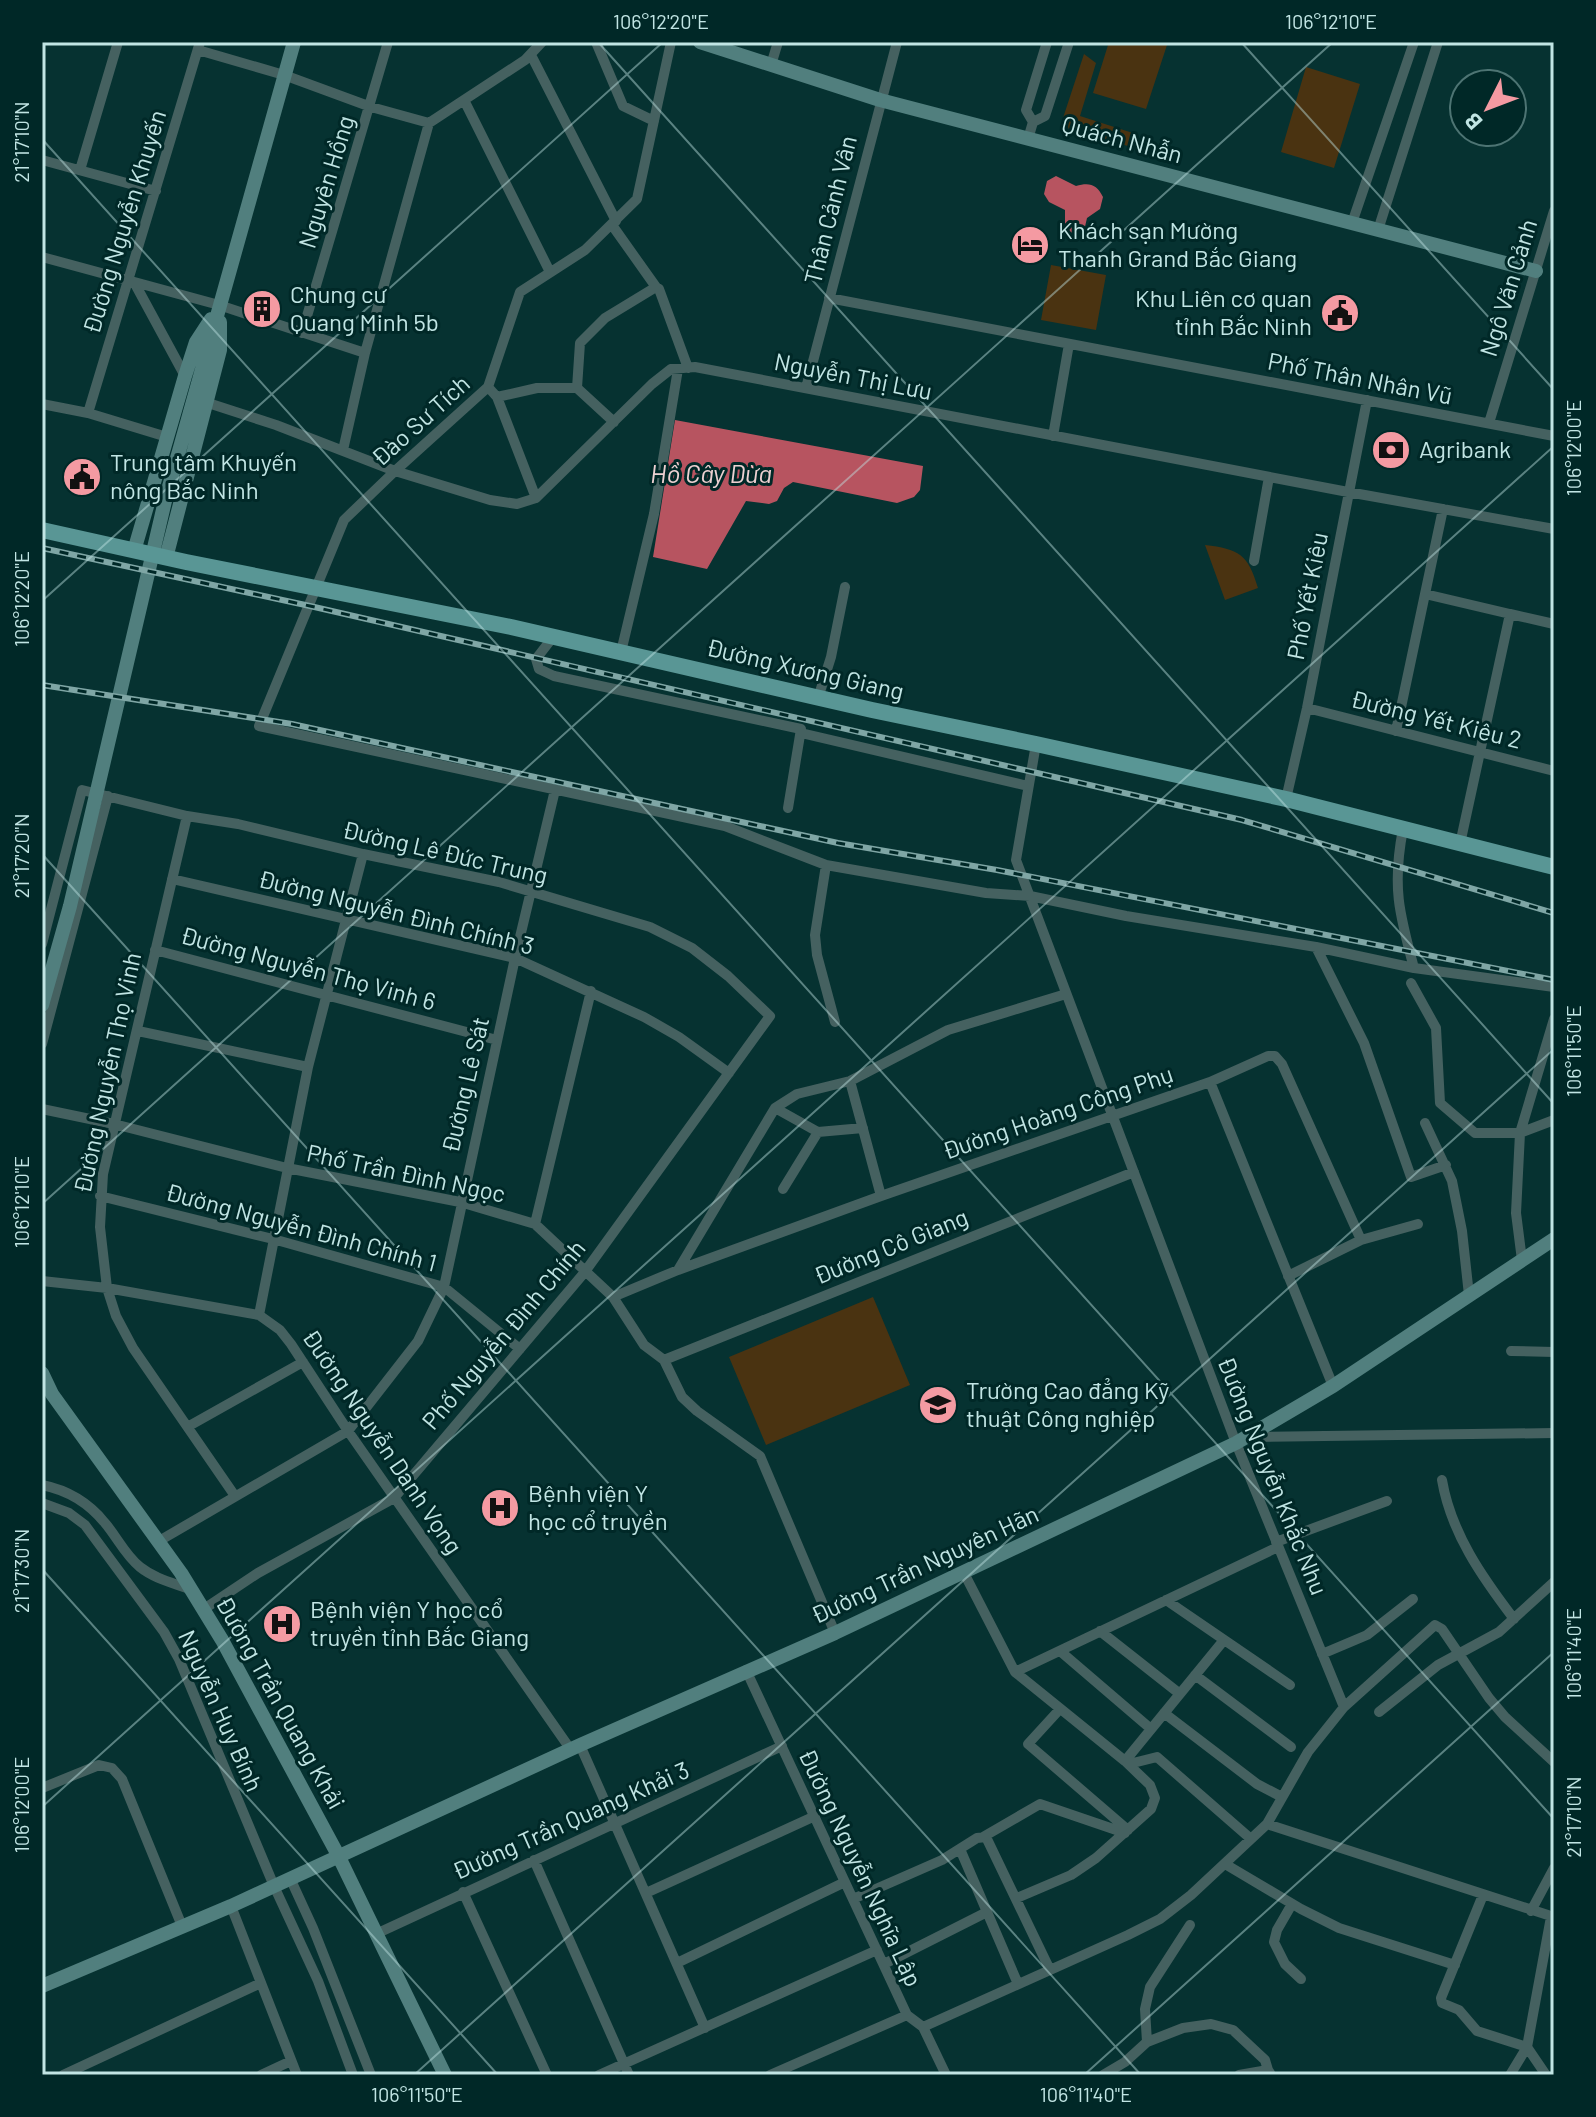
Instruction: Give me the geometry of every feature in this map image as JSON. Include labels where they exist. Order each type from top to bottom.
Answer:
[{"type":"main road","name":"Đường Xương Giang","points":[[42,530],[553,637],[1286,799],[1554,867]]},
{"type":"street","points":[[80,170],[118,42]]},
{"type":"street","points":[[42,1005],[70,906],[165,501],[294,42]]},
{"type":"street","name":"Nguyên Hồng","points":[[302,333],[388,42]]},
{"type":"street","points":[[343,450],[365,353],[429,123],[531,55],[542,42]]},
{"type":"street","points":[[596,42],[623,106],[654,121]]},
{"type":"street","name":"Đào Sư Tích","points":[[555,790],[259,726],[344,520],[488,387],[517,296],[524,288],[585,250],[639,196],[671,42]]},
{"type":"street","name":"Quách Nhẫn","points":[[700,42],[880,100],[1536,271]]},
{"type":"street","points":[[771,65],[778,42]]},
{"type":"street","name":"Thân Cảnh Vân","points":[[806,388],[897,42]]},
{"type":"street","points":[[1028,139],[1033,122],[1026,110],[1047,42]]},
{"type":"street","points":[[1033,122],[1045,116],[1069,42]]},
{"type":"street","points":[[1352,223],[1414,42]]},
{"type":"street","points":[[1378,230],[1438,42]]},
{"type":"street","points":[[199,46],[371,107],[429,123]]},
{"type":"street","name":"Đường Nguyễn Khuyến","points":[[88,413],[131,281],[199,46]]},
{"type":"street","points":[[531,55],[614,223],[656,287],[683,368],[654,514],[621,652]]},
{"type":"street","points":[[464,100],[550,272]]},
{"type":"street","points":[[42,160],[156,191]]},
{"type":"street","name":"Ngô Văn Cảnh","points":[[1489,423],[1554,211]]},
{"type":"street","points":[[42,257],[219,305],[365,353]]},
{"type":"street","points":[[131,281],[185,376]]},
{"type":"street","points":[[577,388],[578,348],[584,337],[605,318],[656,287]]},
{"type":"street","name":"Phố Thân Nhân Vũ","points":[[829,298],[1554,436]]},
{"type":"street","points":[[134,551],[196,342],[219,305]]},
{"type":"street","points":[[166,558],[220,350],[219,305]]},
{"type":"street","points":[[1053,436],[1069,344]]},
{"type":"street","points":[[205,402],[395,471],[490,500],[517,504],[536,498],[652,384],[671,369],[683,368]]},
{"type":"street","name":"Nguyễn Thị Lưu","points":[[683,368],[806,388],[1554,529]]},
{"type":"street","points":[[488,387],[497,397],[536,498]]},
{"type":"street","points":[[497,397],[537,388],[577,388],[614,422]]},
{"type":"street","name":"Phố Yết Kiêu","points":[[1286,799],[1307,708],[1367,400]]},
{"type":"street","points":[[42,404],[88,413],[167,437]]},
{"type":"street","points":[[1254,561],[1269,477]]},
{"type":"street","points":[[1396,731],[1443,509]]},
{"type":"street","points":[[818,698],[831,657],[845,587]]},
{"type":"street","points":[[1425,594],[1554,624]]},
{"type":"street","points":[[1460,844],[1510,614]]},
{"type":"street","points":[[553,637],[536,659],[539,669],[554,676],[799,728],[801,733],[788,808]]},
{"type":"street","name":"Đường Yết Kiêu 2","points":[[1307,708],[1554,771]]},
{"type":"street","points":[[801,733],[1028,786]]},
{"type":"street","name":"Đường Nguyễn Khắc Nhu","points":[[1036,744],[1016,860],[1134,1172],[1242,1440],[1277,1545],[1344,1707]]},
{"type":"street","name":"Đường Lê Đức Trung","points":[[42,944],[82,790],[187,816],[238,824],[499,882],[650,927],[692,948],[728,976],[770,1016]]},
{"type":"street","points":[[555,790],[725,826],[826,865],[986,893],[1030,896],[1126,916],[1316,947],[1414,968],[1554,987]]},
{"type":"street","name":"Đường Lê Sát","points":[[159,1541],[348,1431],[418,1341],[444,1287],[460,1202],[555,790]]},
{"type":"street","points":[[42,1044],[108,796]]},
{"type":"street","name":"Đường Nguyễn Thọ Vinh","points":[[187,816],[114,1124],[100,1196],[100,1227],[107,1288],[116,1316],[133,1348],[235,1496]]},
{"type":"street","points":[[1403,829],[1396,877],[1402,923],[1414,968]]},
{"type":"street","points":[[42,1281],[107,1288],[259,1315],[308,1067],[363,854]]},
{"type":"street","points":[[826,865],[815,935],[817,955],[835,1022]]},
{"type":"street","name":"Đường Nguyễn Đình Chính 3","points":[[172,879],[515,958],[591,991],[679,1037],[729,1073]]},
{"type":"street","points":[[1316,947],[1364,1043],[1411,1177],[1446,1165]]},
{"type":"street","name":"Đường Nguyễn Thọ Vinh 6","points":[[155,950],[497,1040]]},
{"type":"street","points":[[1411,983],[1436,1028],[1440,1103],[1475,1133],[1520,1133],[1554,1120]]},
{"type":"street","points":[[535,1224],[591,991]]},
{"type":"street","points":[[678,1270],[775,1108],[797,1094],[850,1081],[948,1030],[1066,994]]},
{"type":"street","name":"Phố Nguyễn Đình Chính","points":[[204,1609],[258,1573],[394,1498],[584,1273],[770,1016]]},
{"type":"street","points":[[1522,1260],[1516,1213],[1520,1133],[1554,1019]]},
{"type":"street","points":[[138,1031],[308,1067]]},
{"type":"street","points":[[1210,1082],[1268,1056],[1275,1056],[1282,1064],[1361,1240]]},
{"type":"street","points":[[850,1081],[881,1196]]},
{"type":"street","name":"Đường Hoàng Công Phụ","points":[[613,1297],[881,1196],[1210,1082],[1333,1386]]},
{"type":"street","points":[[775,1108],[818,1132],[863,1128]]},
{"type":"street","name":"Phố Trần Đình Ngọc","points":[[42,1109],[287,1168],[460,1202],[535,1224],[613,1297],[644,1345],[664,1360],[682,1397],[760,1456],[835,1633]]},
{"type":"street","points":[[1425,1123],[1452,1181],[1469,1295]]},
{"type":"street","points":[[783,1189],[818,1132]]},
{"type":"street","name":"Đường Cô Giang","points":[[664,1360],[1134,1172]]},
{"type":"street","name":"Đường Nguyễn Đình Chính 1","points":[[100,1196],[273,1239],[444,1287],[520,1349]]},
{"type":"street","points":[[1288,1276],[1361,1240],[1418,1224]]},
{"type":"street","name":"Đường Trần Nguyên Hãn","points":[[42,1986],[231,1906],[746,1670],[835,1633],[1242,1440],[1333,1386],[1554,1239]]},
{"type":"street","name":"Đường Nguyễn Danh Vọng","points":[[259,1315],[280,1330],[394,1498],[576,1747],[616,1824],[705,2028]]},
{"type":"street","points":[[1511,1351],[1554,1352]]},
{"type":"street","points":[[189,1426],[303,1362]]},
{"type":"street","name":"Đường Trần Quang Khải","points":[[42,1373],[52,1394],[159,1541],[204,1609],[338,1855],[445,2075]]},
{"type":"street","points":[[1242,1440],[1554,1433]]},
{"type":"street","points":[[1442,1480],[1454,1524],[1476,1567],[1514,1619]]},
{"type":"street","points":[[42,1485],[56,1488],[86,1504],[106,1523],[123,1549],[140,1567],[192,1590]]},
{"type":"street","points":[[1015,1672],[1277,1545],[1387,1501]]},
{"type":"street","name":"Nguyễn Huy Bính","points":[[42,1503],[69,1513],[85,1525],[164,1632],[282,1882]]},
{"type":"street","points":[[964,1573],[1015,1672],[1127,1763],[1150,1785],[1155,1798],[1151,1809],[1096,1858],[1071,1875],[1017,1898]]},
{"type":"street","points":[[1379,1712],[1420,1678],[1499,1632],[1554,1582]]},
{"type":"street","points":[[1322,1654],[1367,1635],[1413,1599]]},
{"type":"street","points":[[1166,1600],[1290,1685]]},
{"type":"street","points":[[923,2027],[1160,1919],[1191,1895],[1267,1824],[1308,1752],[1344,1707],[1435,1625],[1442,1629],[1505,1717],[1554,1762]]},
{"type":"street","points":[[1100,1631],[1180,1694]]},
{"type":"street","points":[[1127,1763],[1224,1640]]},
{"type":"street","points":[[1060,1651],[1151,1729]]},
{"type":"street","name":"Đường Nguyễn Nghĩa Lập","points":[[746,1670],[907,2015],[923,2027],[946,2075]]},
{"type":"street","points":[[1195,1675],[1291,1747]]},
{"type":"street","points":[[1060,1709],[1028,1744],[1126,1831]]},
{"type":"street","points":[[1164,1713],[1257,1784],[1282,1797]]},
{"type":"street","name":"Đường Trần Quang Khải 3","points":[[378,1933],[782,1746]]},
{"type":"street","points":[[1127,1763],[1157,1757],[1178,1772],[1251,1839]]},
{"type":"street","points":[[42,1788],[99,1765],[112,1768],[122,1779],[182,1926]]},
{"type":"street","points":[[853,1899],[942,1860],[1040,1804],[1126,1831]]},
{"type":"street","points":[[646,1893],[815,1816]]},
{"type":"street","points":[[1267,1824],[1552,1917],[1527,2047],[1510,2075]]},
{"type":"street","points":[[983,1837],[990,1841],[1050,1970]]},
{"type":"street","points":[[960,1849],[1018,1984]]},
{"type":"street","points":[[534,1860],[629,2075]]},
{"type":"street","points":[[1225,1864],[1339,1928],[1455,1965]]},
{"type":"street","points":[[1531,1911],[1554,1868]]},
{"type":"street","points":[[282,1882],[353,2075]]},
{"type":"street","points":[[282,1882],[313,1928],[371,2075]]},
{"type":"street","points":[[677,1963],[845,1882]]},
{"type":"street","points":[[463,1892],[547,2075]]},
{"type":"street","points":[[1483,1895],[1441,1998],[1442,2003],[1459,2010],[1477,2031],[1527,2047],[1546,2075]]},
{"type":"street","points":[[1292,1904],[1277,1930],[1274,1942],[1285,1964],[1301,1979]]},
{"type":"street","points":[[231,1906],[297,2075]]},
{"type":"street","points":[[884,1964],[987,1912]]},
{"type":"street","points":[[1147,2042],[1145,2009],[1150,1987],[1190,1925]]},
{"type":"street","points":[[599,2075],[877,1950]]},
{"type":"street","points":[[63,2075],[261,1983]]},
{"type":"street","points":[[770,2075],[907,2015]]},
{"type":"street","points":[[1103,2075],[1125,2062],[1147,2042],[1183,2028],[1211,2024],[1233,2030],[1265,2060],[1270,2073],[1239,2075]]},
{"type":"street","points":[[261,2075],[291,2061]]},
{"type":"shaded area","points":[[1109,42],[1168,42],[1146,109],[1093,93]]},
{"type":"shaded area","points":[[1084,54],[1096,63],[1080,116],[1136,134],[1132,147],[1070,131],[1063,118]]},
{"type":"shaded area","points":[[1306,67],[1360,84],[1334,168],[1281,152]]},
{"type":"shaded area","points":[[1051,265],[1106,275],[1096,330],[1041,320]]},
{"type":"shaded area","points":[[1205,545],[1240,555],[1250,568],[1258,588],[1225,600]]},
{"type":"shaded area","points":[[873,1297],[910,1385],[766,1445],[729,1357]]},
{"type":"water","points":[[1056,176],[1076,186],[1092,185],[1103,197],[1100,209],[1087,218],[1084,231],[1078,235],[1065,230],[1065,210],[1049,202],[1044,194],[1047,181]]},
{"type":"water","name":"Hồ Cây Dừa","points":[[675,420],[923,466],[920,490],[914,497],[897,503],[793,482],[784,488],[777,501],[769,504],[746,501],[707,569],[653,557]]},
{"type":"railway","points":[[42,548],[310,606],[1242,820],[1554,913]]},
{"type":"railway","points":[[42,685],[292,724],[838,843],[997,870],[1554,980]]},
{"type":"place","name":"Khách sạn Mường Thanh Grand Bắc Giang","points":[[1030,245]]},
{"type":"place","name":"Chung cư Quang Minh 5b","points":[[262,309]]},
{"type":"place","name":"Khu Liên cơ quan tỉnh Bắc Ninh","points":[[1340,313]]},
{"type":"place","name":"Agribank","points":[[1391,450]]},
{"type":"place","name":"Trung tâm Khuyến nông Bắc Ninh","points":[[82,477]]},
{"type":"place","name":"Trường Cao đẳng Kỹ thuật Công nghiệp","points":[[938,1405]]},
{"type":"place","name":"Bệnh viện Y học cổ truyền","points":[[500,1508]]},
{"type":"place","name":"Bệnh viện Y học cổ truyền tỉnh Bắc Giang","points":[[282,1624]]}]
